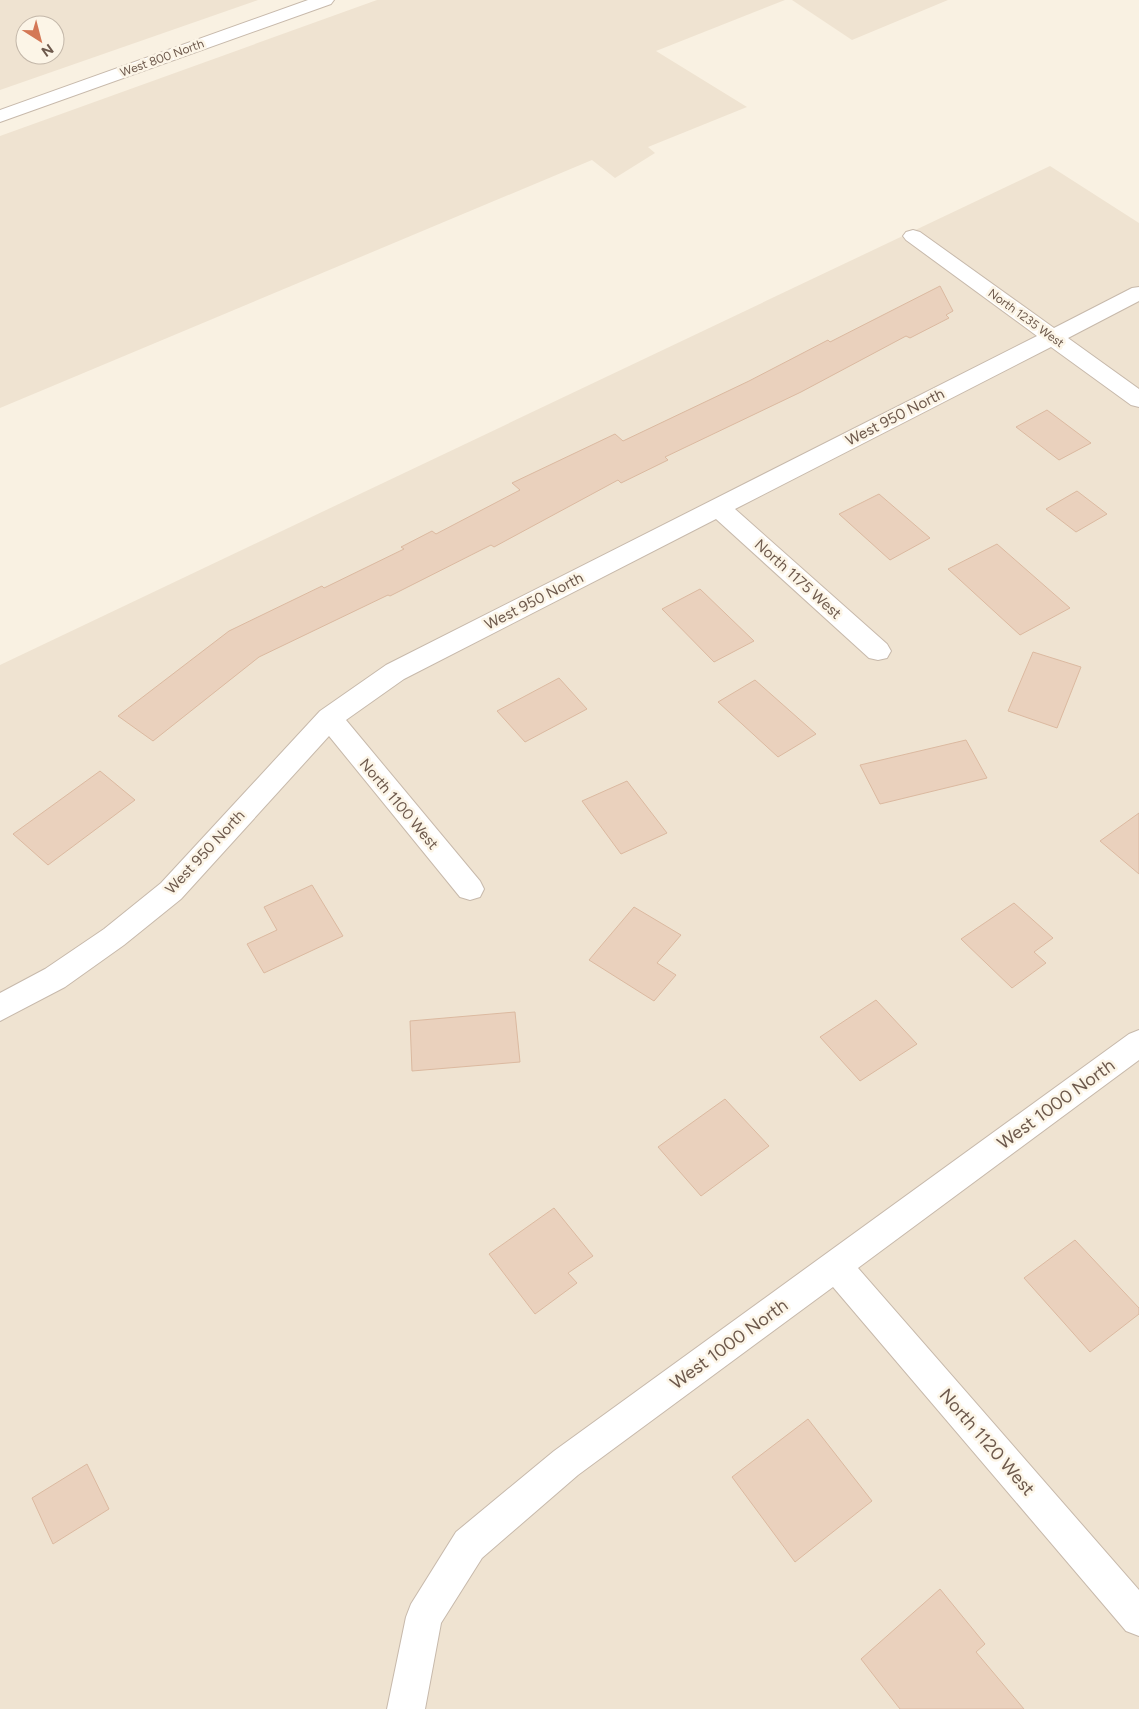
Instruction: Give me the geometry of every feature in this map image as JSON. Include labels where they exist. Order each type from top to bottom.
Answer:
[{"type":"street","name":"West 800 North","points":[[0,116],[325,0]]},
{"type":"street","name":"North 1235 West","points":[[913,236],[1139,400]]},
{"type":"street","name":"West 950 North","points":[[0,1008],[55,978],[114,938],[171,891],[329,718],[395,672],[1139,293]]},
{"type":"street","name":"North 1175 West","points":[[718,507],[878,651]]},
{"type":"street","name":"North 1100 West","points":[[329,718],[470,889]]},
{"type":"street","name":"West 1000 North","points":[[406,1709],[424,1617],[469,1545],[566,1463],[1139,1043]]},
{"type":"street","name":"North 1120 West","points":[[836,1266],[1139,1618]]},
{"type":"shaded area","points":[[0,0],[258,0],[0,90]]},
{"type":"shaded area","points":[[377,0],[785,0],[656,51],[747,107],[648,147],[655,153],[615,178],[592,160],[0,408],[0,136]]},
{"type":"shaded area","points":[[792,0],[948,0],[852,40]]},
{"type":"shaded area","points":[[1050,166],[1139,223],[1139,1709],[0,1709],[0,665]]},
{"type":"building","points":[[940,286],[953,311],[946,315],[949,318],[910,338],[906,336],[801,392],[665,457],[668,460],[621,483],[618,480],[494,547],[491,545],[390,596],[388,595],[259,657],[153,741],[118,716],[229,631],[404,549],[401,547],[432,531],[436,534],[520,490],[512,483],[615,434],[623,441],[749,381],[828,340],[830,342]]},
{"type":"building","points":[[1047,410],[1091,443],[1059,460],[1016,427]]},
{"type":"building","points":[[1077,491],[1107,514],[1076,532],[1046,509]]},
{"type":"building","points":[[879,494],[930,538],[890,560],[839,514]]},
{"type":"building","points":[[997,544],[1070,608],[1020,635],[948,569]]},
{"type":"building","points":[[700,589],[754,641],[714,662],[662,609]]},
{"type":"building","points":[[1033,652],[1081,667],[1057,728],[1008,711]]},
{"type":"building","points":[[559,678],[587,709],[525,742],[497,711]]},
{"type":"building","points":[[755,680],[816,734],[778,757],[718,702]]},
{"type":"building","points":[[966,740],[987,778],[880,804],[860,765]]},
{"type":"building","points":[[100,771],[135,800],[48,865],[13,834]]},
{"type":"building","points":[[627,781],[667,833],[621,854],[582,801]]},
{"type":"building","points":[[1139,813],[1139,874],[1100,841]]},
{"type":"building","points":[[312,885],[343,936],[264,973],[247,944],[277,930],[264,907]]},
{"type":"building","points":[[1014,903],[1053,938],[1034,952],[1046,963],[1012,988],[961,939]]},
{"type":"building","points":[[634,907],[681,935],[657,963],[676,975],[654,1001],[589,960]]},
{"type":"building","points":[[876,1000],[917,1044],[860,1081],[820,1037]]},
{"type":"building","points":[[515,1012],[520,1062],[412,1071],[410,1021]]},
{"type":"building","points":[[725,1099],[769,1146],[701,1196],[658,1147]]},
{"type":"building","points":[[554,1208],[593,1256],[568,1273],[577,1283],[535,1314],[489,1254]]},
{"type":"building","points":[[1075,1240],[1139,1308],[1139,1314],[1090,1352],[1024,1278]]},
{"type":"building","points":[[808,1419],[872,1501],[795,1562],[732,1477]]},
{"type":"building","points":[[87,1464],[109,1509],[53,1544],[32,1498]]},
{"type":"building","points":[[940,1589],[985,1644],[976,1652],[1024,1709],[900,1709],[861,1659]]}]
